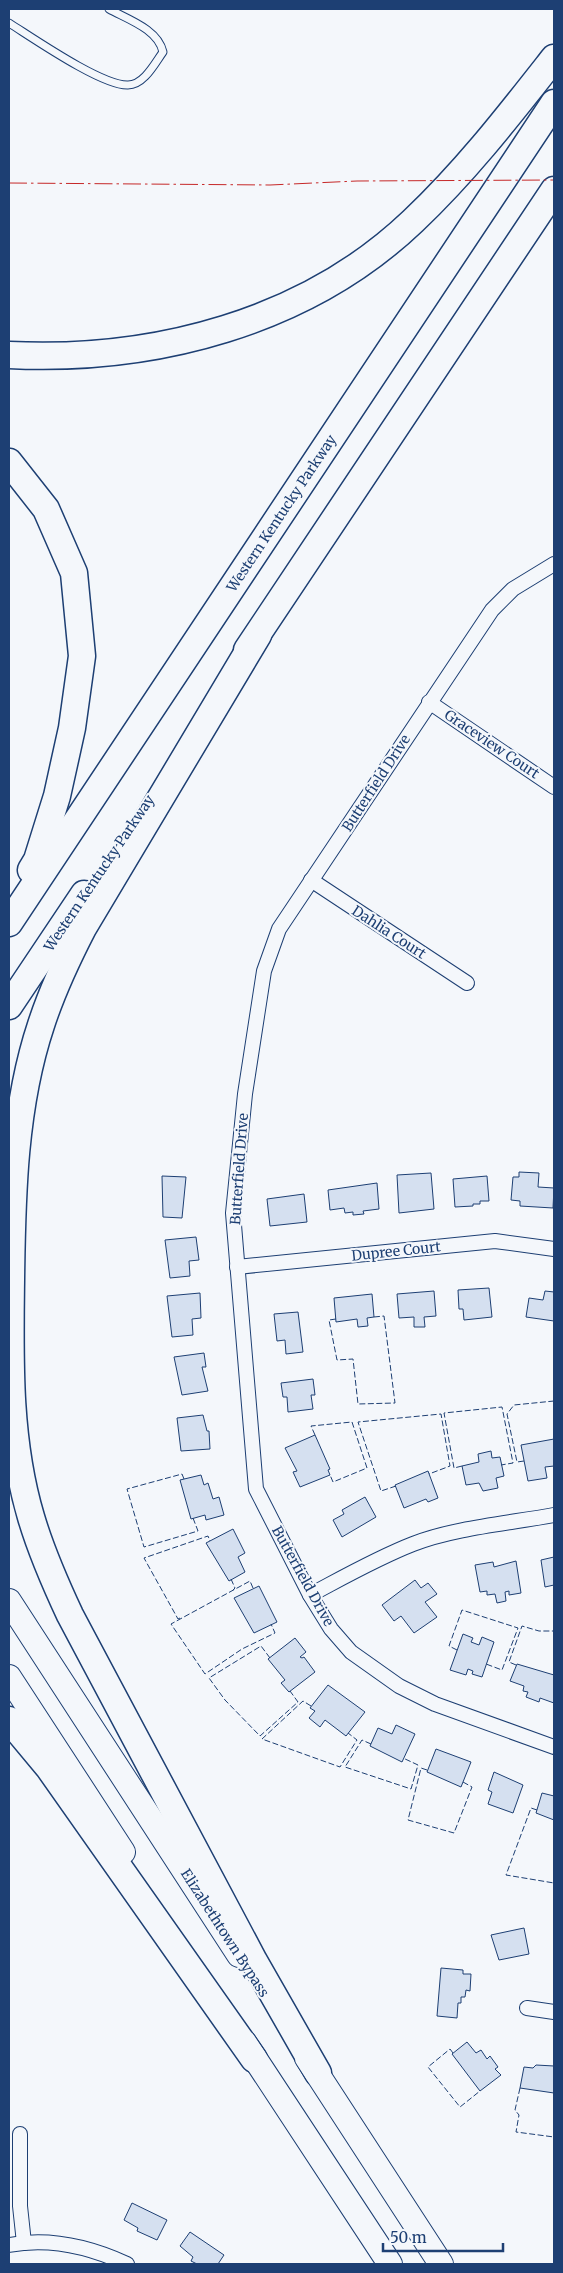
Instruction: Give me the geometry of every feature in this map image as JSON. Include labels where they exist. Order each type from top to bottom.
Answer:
[{"type":"highway","points":[[9,355],[66,355],[121,352],[174,344],[252,320],[325,286],[370,256],[412,222],[488,141],[554,58]]},
{"type":"highway","name":"Western Kentucky Parkway","points":[[9,923],[554,104]]},
{"type":"highway","name":"Western Kentucky Parkway","points":[[9,1006],[554,190]]},
{"type":"highway","points":[[9,462],[46,509],[74,574],[82,656],[72,728],[57,796],[37,860],[9,911]]},
{"type":"highway","points":[[258,635],[87,920],[60,975],[41,1025],[27,1077],[18,1131],[10,1353],[12,1409],[19,1463],[30,1516],[48,1566],[70,1615],[254,1961],[318,2073]]},
{"type":"highway","name":"Elizabethtown Bypass","points":[[9,1601],[441,2264]]},
{"type":"highway","points":[[9,1677],[203,1975],[254,2059]]},
{"type":"highway","points":[[9,1720],[49,1768],[254,2059],[390,2264]]},
{"type":"street","name":"Butterfield Drive","points":[[554,564],[513,589],[501,600],[470,640],[279,929],[264,971],[245,1094],[233,1213],[256,1489],[310,1595],[331,1629],[351,1652],[399,1686],[435,1704],[554,1748]]},
{"type":"street","name":"Graceview Court","points":[[429,702],[554,787]]},
{"type":"street","name":"Dahlia Court","points":[[311,880],[467,983]]},
{"type":"street","name":"Dupree Court","points":[[237,1267],[496,1241],[554,1249]]},
{"type":"street","points":[[310,1595],[414,1543],[554,1515]]},
{"type":"street","points":[[527,2008],[554,2012]]},
{"type":"street","points":[[20,2134],[20,2206],[24,2243]]},
{"type":"street","points":[[9,2245],[52,2242],[72,2245],[110,2256],[127,2264]]},
{"type":"lane","points":[[9,23],[99,77],[127,86],[135,83],[148,72],[163,52],[161,44],[151,33],[109,9]]},
{"type":"building","points":[[519,1172],[539,1173],[538,1187],[554,1188],[553,1208],[520,1206],[520,1201],[511,1200],[513,1177],[519,1177]]},
{"type":"building","points":[[431,1173],[434,1209],[399,1213],[397,1175]]},
{"type":"building","points":[[162,1176],[186,1177],[182,1218],[163,1217]]},
{"type":"building","points":[[487,1176],[489,1201],[480,1201],[480,1204],[473,1204],[473,1206],[455,1207],[453,1179]]},
{"type":"building","points":[[377,1183],[379,1209],[363,1211],[364,1214],[353,1215],[353,1212],[345,1213],[344,1208],[330,1210],[328,1190]]},
{"type":"building","points":[[304,1194],[307,1222],[270,1226],[267,1199]]},
{"type":"building","points":[[196,1237],[199,1260],[189,1261],[190,1276],[170,1278],[165,1240]]},
{"type":"building","points":[[489,1288],[492,1317],[464,1320],[463,1309],[459,1309],[458,1290]]},
{"type":"building","points":[[434,1291],[436,1316],[424,1317],[425,1327],[414,1327],[414,1317],[399,1318],[397,1294]]},
{"type":"building","points":[[545,1291],[554,1292],[554,1321],[526,1317],[529,1298],[543,1300]]},
{"type":"building","points":[[200,1293],[201,1318],[192,1319],[193,1335],[172,1337],[167,1296]]},
{"type":"building","points":[[372,1294],[374,1317],[367,1318],[368,1326],[358,1327],[357,1319],[336,1322],[334,1298]]},
{"type":"building","points":[[298,1312],[303,1352],[286,1354],[285,1340],[277,1341],[274,1314]]},
{"type":"building","points":[[204,1353],[206,1367],[202,1367],[208,1391],[182,1395],[174,1357]]},
{"type":"building","points":[[313,1379],[315,1395],[311,1395],[313,1409],[288,1412],[287,1397],[283,1397],[281,1383]]},
{"type":"building","points":[[203,1415],[207,1431],[209,1431],[210,1449],[181,1451],[177,1418]]},
{"type":"building","points":[[315,1435],[330,1469],[328,1470],[330,1475],[300,1487],[293,1472],[297,1471],[285,1448]]},
{"type":"building","points":[[554,1439],[554,1466],[545,1467],[547,1478],[528,1481],[521,1445]]},
{"type":"building","points":[[491,1451],[492,1458],[500,1457],[504,1476],[496,1478],[498,1488],[483,1491],[479,1483],[466,1485],[462,1466],[479,1462],[478,1454]]},
{"type":"building","points":[[428,1471],[438,1498],[428,1502],[426,1499],[404,1508],[395,1485]]},
{"type":"building","points":[[201,1475],[204,1485],[208,1483],[213,1499],[219,1497],[224,1515],[206,1520],[205,1515],[191,1519],[180,1480]]},
{"type":"building","points":[[365,1497],[376,1517],[342,1537],[333,1520],[344,1514],[342,1510]]},
{"type":"building","points":[[233,1529],[245,1553],[238,1557],[245,1572],[229,1581],[206,1543]]},
{"type":"building","points":[[554,1557],[554,1585],[545,1587],[541,1560]]},
{"type":"building","points":[[516,1561],[521,1593],[509,1595],[509,1591],[505,1592],[506,1601],[497,1603],[495,1594],[487,1595],[487,1591],[480,1592],[475,1565],[493,1562],[494,1567]]},
{"type":"building","points":[[415,1580],[421,1588],[428,1583],[437,1594],[425,1602],[437,1617],[414,1633],[401,1616],[394,1621],[382,1605]]},
{"type":"building","points":[[259,1586],[277,1622],[254,1633],[234,1598]]},
{"type":"building","points":[[463,1634],[473,1638],[471,1642],[479,1645],[482,1637],[494,1642],[482,1677],[472,1674],[473,1671],[468,1669],[466,1675],[450,1670]]},
{"type":"building","points":[[295,1638],[306,1652],[300,1657],[304,1657],[315,1672],[289,1692],[281,1683],[285,1680],[268,1659]]},
{"type":"building","points":[[517,1664],[554,1675],[554,1703],[540,1698],[539,1702],[526,1697],[528,1692],[523,1691],[524,1686],[510,1681]]},
{"type":"building","points":[[328,1685],[365,1712],[346,1736],[325,1720],[320,1727],[309,1718],[315,1711],[310,1708]]},
{"type":"building","points":[[396,1725],[415,1734],[402,1762],[370,1746],[378,1728],[392,1734]]},
{"type":"building","points":[[436,1749],[471,1762],[461,1787],[427,1772]]},
{"type":"building","points":[[494,1772],[523,1785],[513,1813],[488,1804],[492,1792],[488,1790]]},
{"type":"building","points":[[542,1793],[554,1796],[554,1820],[536,1813]]},
{"type":"building","points":[[524,1928],[529,1954],[499,1960],[491,1935]]},
{"type":"building","points":[[441,1968],[463,1970],[463,1974],[471,1974],[470,1991],[466,1990],[465,1997],[461,1997],[461,2003],[458,2003],[457,2018],[437,2016]]},
{"type":"building","points":[[467,2042],[476,2053],[481,2050],[487,2059],[490,2056],[498,2067],[495,2069],[501,2075],[480,2091],[452,2054]]},
{"type":"building","points":[[536,2065],[554,2066],[554,2093],[520,2088],[524,2067],[533,2068]]},
{"type":"building","points":[[132,2203],[167,2220],[157,2240],[137,2231],[138,2228],[124,2220]]},
{"type":"building","points":[[190,2232],[224,2255],[218,2264],[197,2264],[191,2261],[193,2257],[180,2246]]},
{"type":"fence","points":[[336,1319],[329,1320],[337,1360],[353,1359],[358,1404],[395,1403],[384,1316],[374,1317]]},
{"type":"fence","points":[[524,1461],[517,1462],[507,1414],[514,1405],[554,1401]]},
{"type":"fence","points":[[462,1466],[454,1468],[444,1413],[502,1407],[513,1463],[501,1465]]},
{"type":"fence","points":[[396,1486],[381,1491],[358,1422],[441,1414],[450,1466],[429,1474]]},
{"type":"fence","points":[[315,1435],[311,1426],[352,1422],[367,1468],[333,1482],[330,1475]]},
{"type":"fence","points":[[184,1479],[182,1474],[127,1489],[144,1547],[198,1531],[193,1518]]},
{"type":"fence","points":[[180,1618],[178,1619],[144,1558],[208,1536],[210,1541]]},
{"type":"fence","points":[[231,1579],[235,1588],[233,1590]]},
{"type":"fence","points":[[253,1588],[250,1581],[171,1624],[205,1674],[242,1649],[275,1633],[271,1624]]},
{"type":"fence","points":[[457,1650],[449,1646],[462,1610],[518,1628],[502,1670],[486,1664]]},
{"type":"fence","points":[[516,1665],[509,1662],[522,1626],[539,1631],[554,1631]]},
{"type":"fence","points":[[270,1658],[261,1646],[209,1678],[225,1700],[260,1736],[298,1702],[290,1691]]},
{"type":"fence","points":[[311,1706],[303,1701],[262,1739],[340,1767],[357,1740],[348,1733]]},
{"type":"fence","points":[[371,1744],[362,1740],[345,1767],[411,1789],[418,1765],[403,1758]]},
{"type":"fence","points":[[427,1770],[421,1768],[408,1820],[454,1833],[472,1787],[463,1782]]},
{"type":"fence","points":[[537,1810],[531,1808],[506,1875],[554,1883]]},
{"type":"fence","points":[[453,2053],[450,2049],[428,2067],[460,2107],[480,2091]]},
{"type":"fence","points":[[520,2088],[515,2110],[519,2115],[516,2132],[554,2137]]},
{"type":"power","points":[[9,183],[270,185],[357,181],[554,180]]}]
